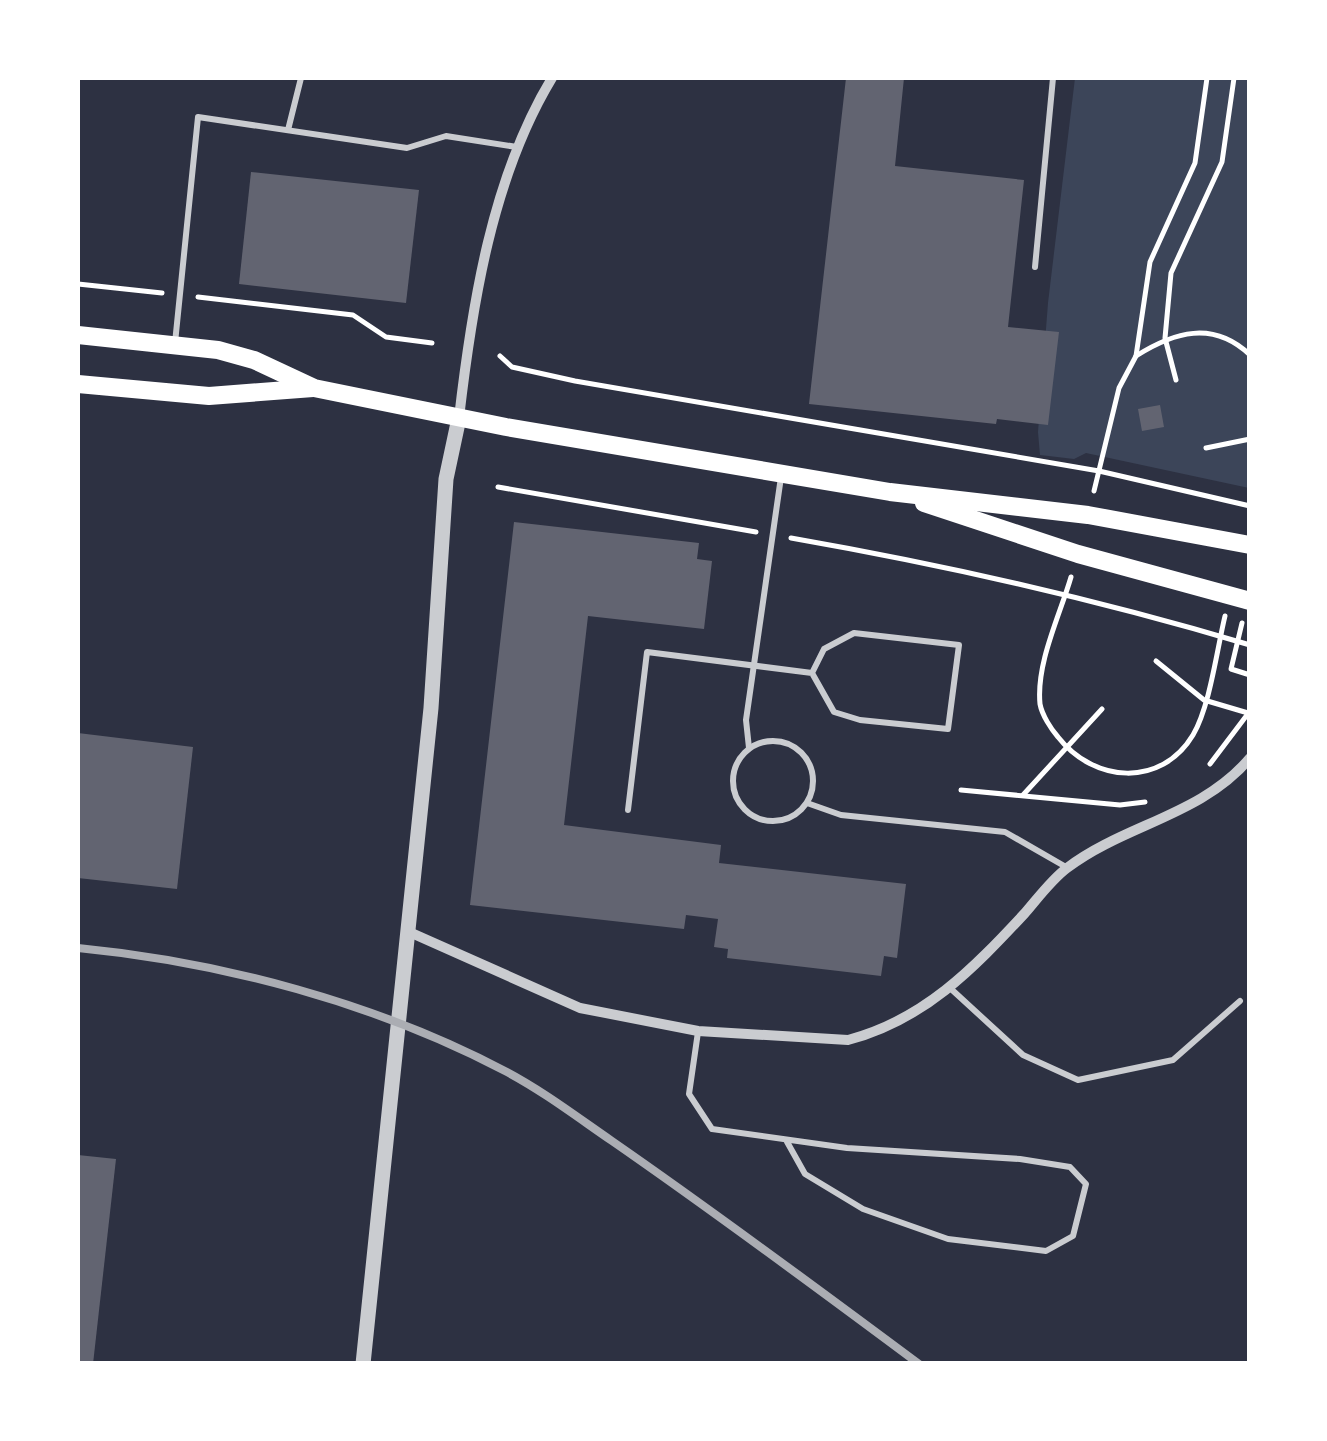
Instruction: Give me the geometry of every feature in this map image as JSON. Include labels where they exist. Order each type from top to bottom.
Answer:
[{"type":"main road","points":[[78,335],[254,360],[314,388],[458,418],[890,492],[1088,514],[1250,545]]},
{"type":"main road","points":[[78,384],[209,396],[314,388]]},
{"type":"main road","points":[[890,492],[1078,554],[1212,590],[1247,607]]},
{"type":"street","points":[[363,1364],[431,708],[446,480],[483,274],[518,147],[552,78]]},
{"type":"street","points":[[407,931],[580,1008],[698,1031],[848,1040],[895,1022],[950,988],[1066,868],[1216,791],[1250,758]]},
{"type":"lane","points":[[288,130],[301,78]]},
{"type":"lane","points":[[1035,268],[1052,78]]},
{"type":"lane","points":[[174,346],[198,116],[407,148],[446,136],[518,147]]},
{"type":"lane","points":[[749,748],[746,720],[782,471]]},
{"type":"lane","points":[[854,633],[959,645],[948,729],[860,720],[834,712],[812,673],[824,649],[854,633]]},
{"type":"lane","points":[[628,810],[647,652],[812,673]]},
{"type":"lane","points":[[776,740],[801,751],[813,776],[807,803],[798,812],[774,821],[762,820],[741,806],[732,781],[734,768],[749,748],[776,740]]},
{"type":"lane","points":[[807,803],[841,814],[1005,832],[1066,868]]},
{"type":"lane","points":[[950,988],[1023,1055],[1078,1080],[1172,1060],[1240,1001]]},
{"type":"lane","points":[[698,1031],[689,1094],[712,1129],[786,1140],[1020,1159],[1070,1167],[1086,1184],[1072,1236],[1046,1251],[948,1239],[864,1210],[806,1174],[786,1140]]},
{"type":"path","points":[[1100,471],[1119,388],[1136,356],[1150,262],[1195,163],[1206,78]]},
{"type":"path","points":[[1176,380],[1166,338],[1171,273],[1222,162],[1234,78]]},
{"type":"path","points":[[78,284],[353,315],[386,337],[432,343]]},
{"type":"path","points":[[1136,356],[1166,338],[1190,330],[1238,344],[1250,355]]},
{"type":"path","points":[[500,356],[512,366],[575,381],[1100,471],[1250,506]]},
{"type":"path","points":[[1206,448],[1250,440]]},
{"type":"path","points":[[1227,608],[1204,700],[1193,735],[1166,761],[1130,774],[1085,765],[1066,748],[1040,704],[1046,661],[1065,596],[1198,629],[1250,644]]},
{"type":"path","points":[[1247,607],[1231,669],[1250,675]]},
{"type":"path","points":[[1156,661],[1204,700],[1249,712],[1203,772]]},
{"type":"path","points":[[1023,795],[1102,709]]},
{"type":"path","points":[[960,790],[1120,804],[1152,799]]},
{"type":"shaded area","points":[[1075,78],[1249,78],[1249,488],[1086,453],[1074,459],[1040,455],[1038,432],[1048,303]]},
{"type":"building","points":[[846,78],[904,78],[895,166],[1024,180],[1008,327],[1059,332],[1048,425],[997,419],[996,424],[809,404]]},
{"type":"building","points":[[251,172],[419,190],[406,303],[239,284]]},
{"type":"building","points":[[1160,405],[1164,427],[1142,431],[1138,409]]},
{"type":"building","points":[[514,522],[699,543],[697,559],[712,561],[704,629],[588,616],[564,825],[721,845],[719,863],[906,884],[897,958],[884,956],[881,976],[727,958],[728,949],[714,947],[718,919],[686,915],[684,929],[470,905]]},
{"type":"building","points":[[78,733],[193,747],[177,889],[78,878]]},
{"type":"building","points":[[78,1155],[116,1159],[93,1364],[78,1364]]},
{"type":"railway","points":[[78,948],[187,964],[297,989],[404,1025],[505,1071],[651,1168],[919,1364]]}]
